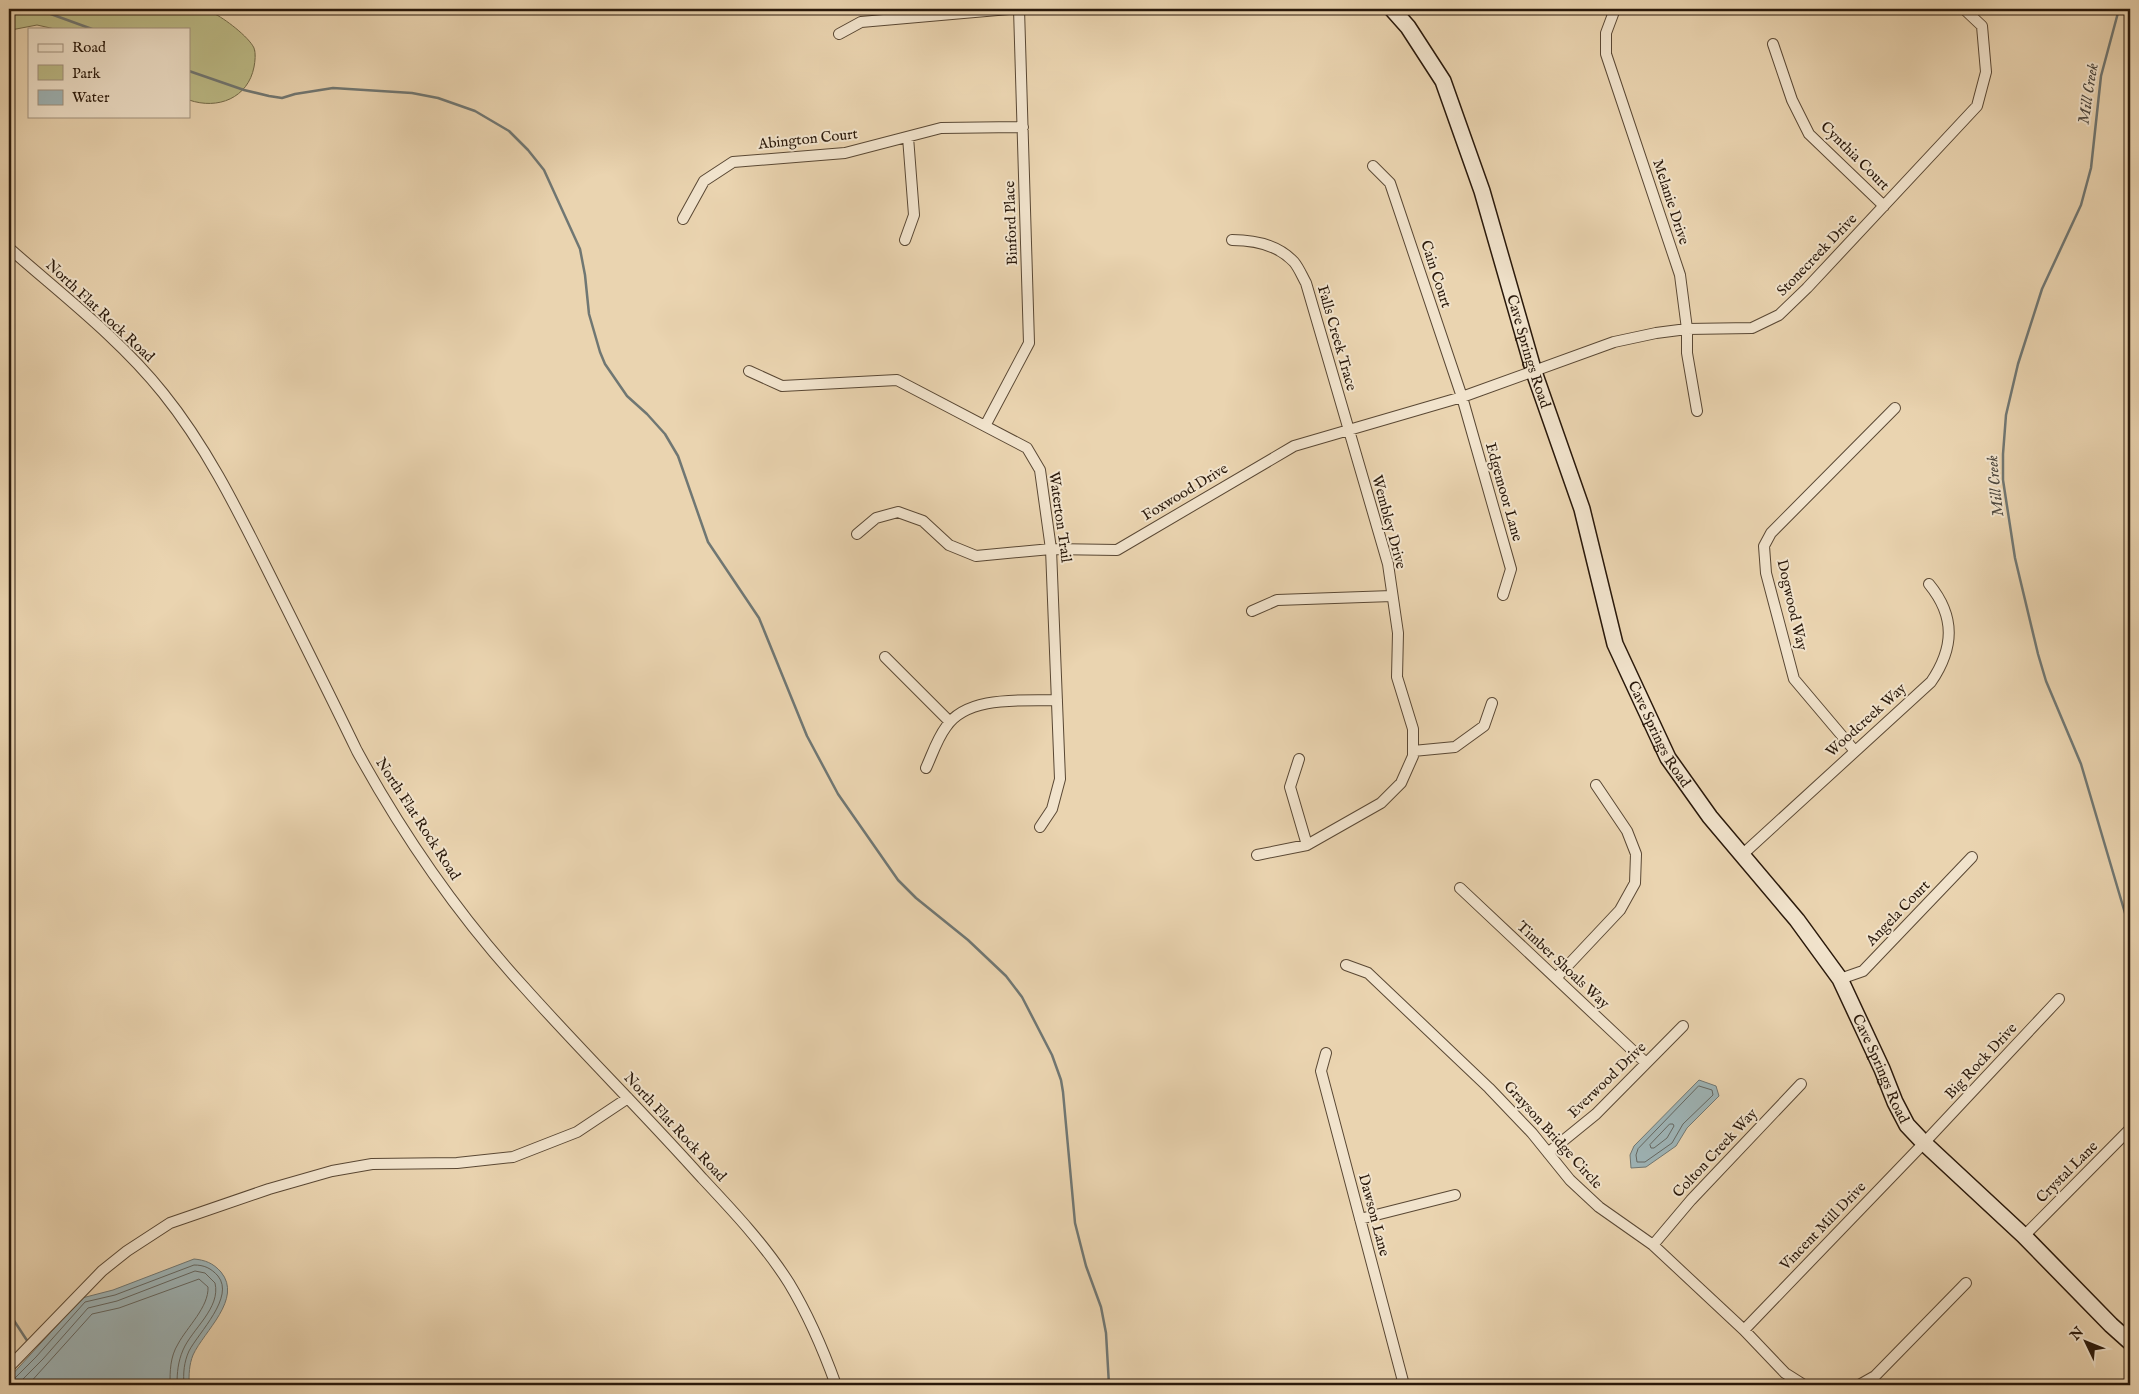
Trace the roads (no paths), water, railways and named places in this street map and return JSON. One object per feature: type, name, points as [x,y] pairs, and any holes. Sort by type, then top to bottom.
[{"type":"street","points":[[839,34],[862,22],[1009,9]]},
{"type":"street","name":"Binford Place","points":[[985,426],[1029,343],[1019,9]]},
{"type":"street","name":"Cave Springs Road","points":[[1392,9],[1408,27],[1443,81],[1482,191],[1534,372],[1582,509],[1615,644],[1668,758],[1710,817],[1797,920],[1840,980],[1907,1125],[2024,1236],[2130,1342]]},
{"type":"street","name":"Melanie Drive","points":[[1616,9],[1606,33],[1606,54],[1680,275],[1687,353],[1697,411]]},
{"type":"street","name":"Stonecreek Drive","points":[[1534,372],[1614,342],[1686,329],[1752,328],[1779,315],[1977,106],[1986,72],[1982,26],[1964,9]]},
{"type":"street","name":"Cynthia Court","points":[[1773,44],[1792,100],[1809,134],[1884,206]]},
{"type":"street","name":"Abington Court","points":[[683,219],[704,181],[732,162],[846,153],[941,128],[1023,127]]},
{"type":"street","points":[[905,240],[914,215],[908,137]]},
{"type":"street","name":"Cain Court","points":[[1373,166],[1390,183],[1462,397]]},
{"type":"street","name":"Falls Creek Trace","points":[[1232,240],[1253,240],[1265,244],[1281,252],[1294,263],[1306,283],[1348,432]]},
{"type":"street","name":"North Flat Rock Road","points":[[9,248],[120,346],[148,375],[180,415],[218,474],[357,751],[404,829],[478,933],[523,987],[740,1219],[788,1282],[812,1324],[836,1385]]},
{"type":"street","name":"Waterton Trail","points":[[749,372],[782,386],[897,380],[1027,448],[1040,470],[1052,549],[1060,779],[1052,809],[1040,827]]},
{"type":"street","name":"Foxwood Drive","points":[[857,534],[876,518],[898,512],[923,521],[949,545],[976,556],[1052,549],[1118,550],[1294,446],[1348,432],[1462,397],[1534,372]]},
{"type":"street","name":"Edgemoor Lane","points":[[1462,397],[1511,570],[1503,595]]},
{"type":"street","name":"Dogwood Way","points":[[1854,750],[1794,679],[1766,574],[1764,546],[1771,534],[1895,408]]},
{"type":"street","name":"Wembley Drive","points":[[1257,855],[1307,845],[1382,803],[1401,783],[1413,756],[1413,729],[1397,677],[1398,633],[1388,564],[1348,432]]},
{"type":"street","name":"Woodcreek Way","points":[[1743,854],[1854,750],[1931,682],[1943,664],[1949,645],[1947,623],[1940,598],[1929,584]]},
{"type":"street","points":[[1252,611],[1277,600],[1392,596]]},
{"type":"street","points":[[885,657],[950,722]]},
{"type":"street","points":[[926,768],[946,726],[960,712],[996,701],[1057,700]]},
{"type":"street","points":[[1413,751],[1455,747],[1484,726],[1492,703]]},
{"type":"street","points":[[1299,759],[1290,787],[1307,845]]},
{"type":"street","points":[[1556,978],[1620,910],[1635,883],[1636,854],[1627,831],[1596,785]]},
{"type":"street","name":"Angela Court","points":[[1840,980],[1863,972],[1972,857]]},
{"type":"street","name":"Timber Shoals Way","points":[[1460,888],[1646,1063]]},
{"type":"street","name":"Grayson Bridge Circle","points":[[1346,965],[1368,973],[1489,1088],[1570,1180],[1599,1207],[1653,1245],[1744,1330],[1785,1373],[1804,1385]]},
{"type":"street","name":"Big Rock Drive","points":[[1924,1143],[2059,999]]},
{"type":"street","name":"Everwood Drive","points":[[1548,1153],[1596,1114],[1683,1026]]},
{"type":"street","name":"Dawson Lane","points":[[1326,1053],[1320,1071],[1404,1385]]},
{"type":"street","name":"Colton Creek Way","points":[[1653,1245],[1691,1200],[1802,1084]]},
{"type":"street","points":[[9,1367],[102,1271],[127,1251],[170,1223],[270,1189],[332,1171],[372,1164],[457,1163],[513,1157],[577,1132],[628,1098]]},
{"type":"street","name":"Crystal Lane","points":[[2024,1236],[2130,1129]]},
{"type":"street","name":"Vincent Mill Drive","points":[[1744,1330],[1924,1143]]},
{"type":"street","points":[[1360,1219],[1455,1195]]},
{"type":"street","points":[[1858,1385],[1875,1376],[1966,1283]]},
{"type":"water","points":[[1699,1080],[1716,1086],[1719,1096],[1687,1128],[1676,1146],[1646,1167],[1631,1168],[1630,1155],[1634,1146]]},
{"type":"water","points":[[194,1259],[209,1262],[221,1272],[227,1282],[227,1293],[225,1304],[219,1315],[193,1355],[189,1373],[189,1385],[9,1385],[9,1378],[82,1298],[113,1290]]},
{"type":"waterway","points":[[37,9],[89,28]]},
{"type":"waterway","name":"Mill Creek","points":[[2119,9],[2101,76],[2091,168],[2081,205],[2042,289],[2018,364],[2006,415],[2003,480],[2015,558],[2038,654],[2046,681],[2081,764],[2130,930]]},
{"type":"waterway","points":[[190,71],[244,90],[282,98],[333,88],[412,93],[438,98],[475,111],[509,131],[544,170],[580,249],[589,314],[605,364],[627,396],[665,434],[678,456],[708,542],[759,618],[807,736],[838,794],[898,880],[916,898],[968,940],[1006,976],[1022,997],[1052,1055],[1061,1080],[1063,1092],[1075,1223],[1086,1266],[1101,1307],[1106,1333],[1109,1385]]},
{"type":"waterway","points":[[9,1313],[28,1342]]}]
